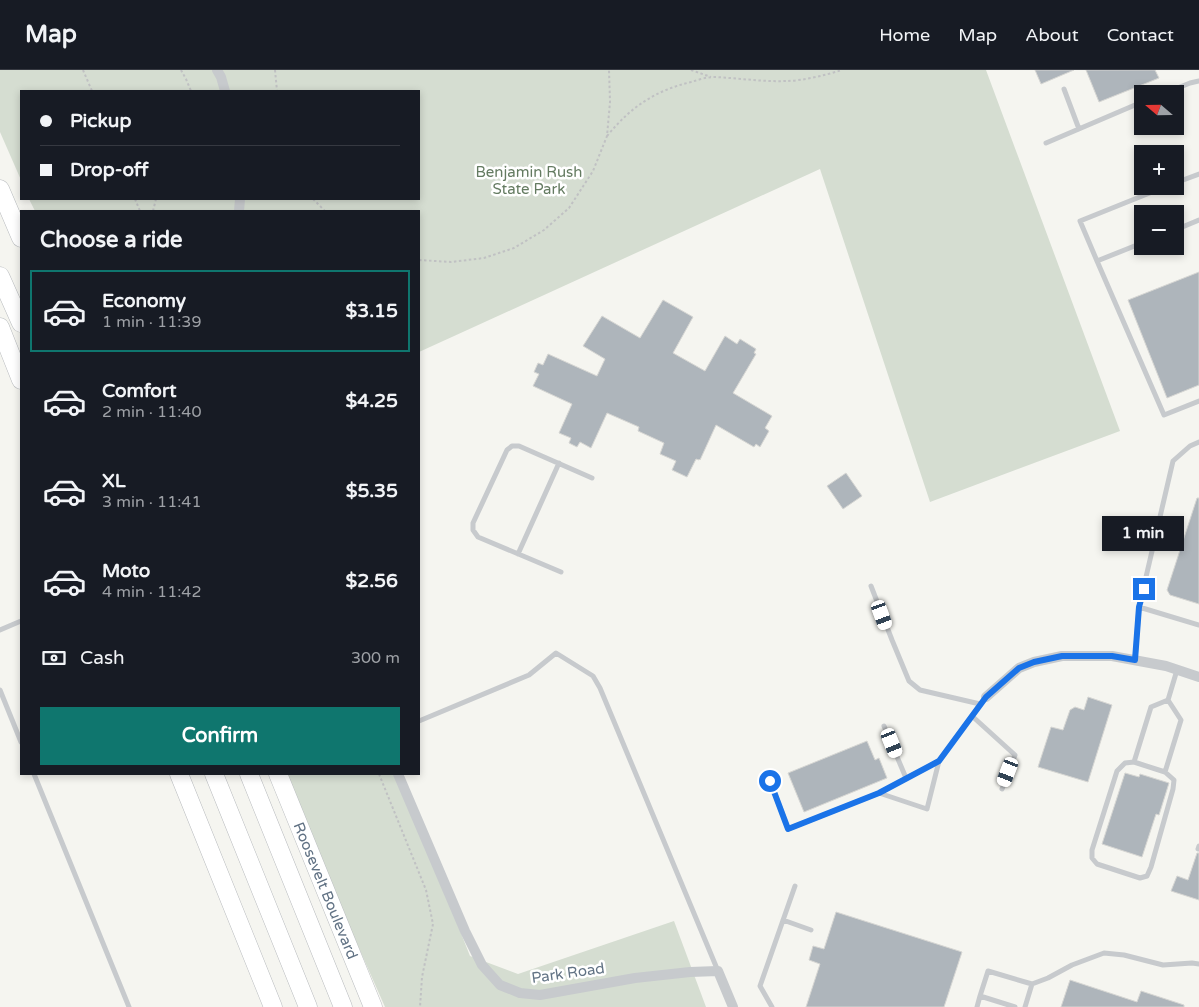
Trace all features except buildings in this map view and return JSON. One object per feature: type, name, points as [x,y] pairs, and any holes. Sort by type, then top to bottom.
[{"type":"highway","points":[[0,189],[20,228]]},
{"type":"highway","points":[[12,214],[20,235]]},
{"type":"highway","points":[[0,276],[20,321]]},
{"type":"highway","points":[[0,327],[20,377]]},
{"type":"highway","points":[[179,775],[273,1007]]},
{"type":"highway","points":[[214,775],[308,1007]]},
{"type":"highway","name":"Roosevelt Boulevard","points":[[249,775],[343,1007]]},
{"type":"highway","name":"Roosevelt Boulevard","points":[[278,775],[372,1007]]},
{"type":"street","points":[[217,70],[225,90]]},
{"type":"street","points":[[983,700],[1019,668],[1062,656],[1112,656],[1166,666],[1199,677]]},
{"type":"street","name":"Park Road","points":[[398,775],[465,931],[482,965],[500,985],[520,993],[540,995],[635,978],[718,971]]},
{"type":"street","points":[[718,971],[733,1007]]},
{"type":"lane","points":[[1184,85],[1199,81]]},
{"type":"lane","points":[[1064,90],[1079,129]]},
{"type":"lane","points":[[1046,143],[1134,105]]},
{"type":"lane","points":[[1184,180],[1199,174]]},
{"type":"lane","points":[[1145,195],[1080,221],[1164,415],[1199,401]]},
{"type":"lane","points":[[1184,226],[1199,220]]},
{"type":"lane","points":[[1097,261],[1134,246]]},
{"type":"lane","points":[[1135,660],[1139,607],[1173,461],[1190,446],[1199,442]]},
{"type":"lane","points":[[561,572],[478,537],[473,530],[473,523],[507,450],[512,446],[519,446],[592,478]]},
{"type":"lane","points":[[518,554],[559,463]]},
{"type":"lane","points":[[872,586],[909,681],[920,690],[983,700],[939,761],[927,809],[879,793]]},
{"type":"lane","points":[[1139,607],[1199,625]]},
{"type":"lane","points":[[0,630],[20,621]]},
{"type":"lane","points":[[420,721],[529,675],[556,653],[593,676],[604,697],[718,971]]},
{"type":"lane","points":[[1165,772],[1181,720],[1168,700],[1177,670]]},
{"type":"lane","points":[[0,690],[20,740]]},
{"type":"lane","points":[[1134,762],[1150,707],[1168,700]]},
{"type":"lane","points":[[972,716],[1015,755],[1002,789]]},
{"type":"lane","points":[[884,726],[906,778]]},
{"type":"lane","points":[[770,781],[788,829],[879,793],[939,761]]},
{"type":"lane","points":[[1134,762],[1165,772],[1174,780],[1151,867],[1147,876],[1140,878],[1097,864],[1092,858],[1092,850],[1117,770],[1125,763],[1134,762]]},
{"type":"lane","points":[[34,775],[129,1007]]},
{"type":"lane","points":[[772,1007],[760,986],[795,886]]},
{"type":"lane","points":[[783,920],[811,930]]},
{"type":"lane","points":[[977,1007],[988,970],[1032,984],[1072,965],[1104,953],[1124,955],[1163,965],[1199,964]]},
{"type":"lane","points":[[1025,1007],[1032,984]]},
{"type":"lane","points":[[980,996],[1015,1007]]},
{"type":"path","points":[[83,70],[92,90]]},
{"type":"path","points":[[181,70],[191,90]]},
{"type":"path","points":[[275,70],[277,90]]},
{"type":"path","points":[[420,260],[452,262],[484,258],[514,248],[544,230],[569,208],[593,171],[607,136],[610,102],[609,70]]},
{"type":"path","points":[[691,70],[711,77],[761,81],[788,81],[842,70]]},
{"type":"path","points":[[607,136],[636,106],[657,93],[678,85],[711,77]]},
{"type":"path","points":[[314,200],[324,210]]},
{"type":"path","points":[[379,775],[426,890],[434,924],[422,982],[420,1007]]},
{"type":"green space","name":"Benjamin Rush State Park","points":[[0,70],[986,70],[1120,431],[930,502],[820,169],[420,352],[420,210],[34,210],[30,200],[420,200],[420,90],[20,90],[20,178],[0,132]]},
{"type":"green space","points":[[282,775],[398,775],[470,956],[518,974],[674,921],[706,1007],[385,1007]]},
{"type":"route","points":[[770,781],[788,829],[879,793],[939,761],[986,697],[1019,668],[1034,662],[1062,656],[1112,656],[1135,660],[1139,607],[1144,589]]}]
